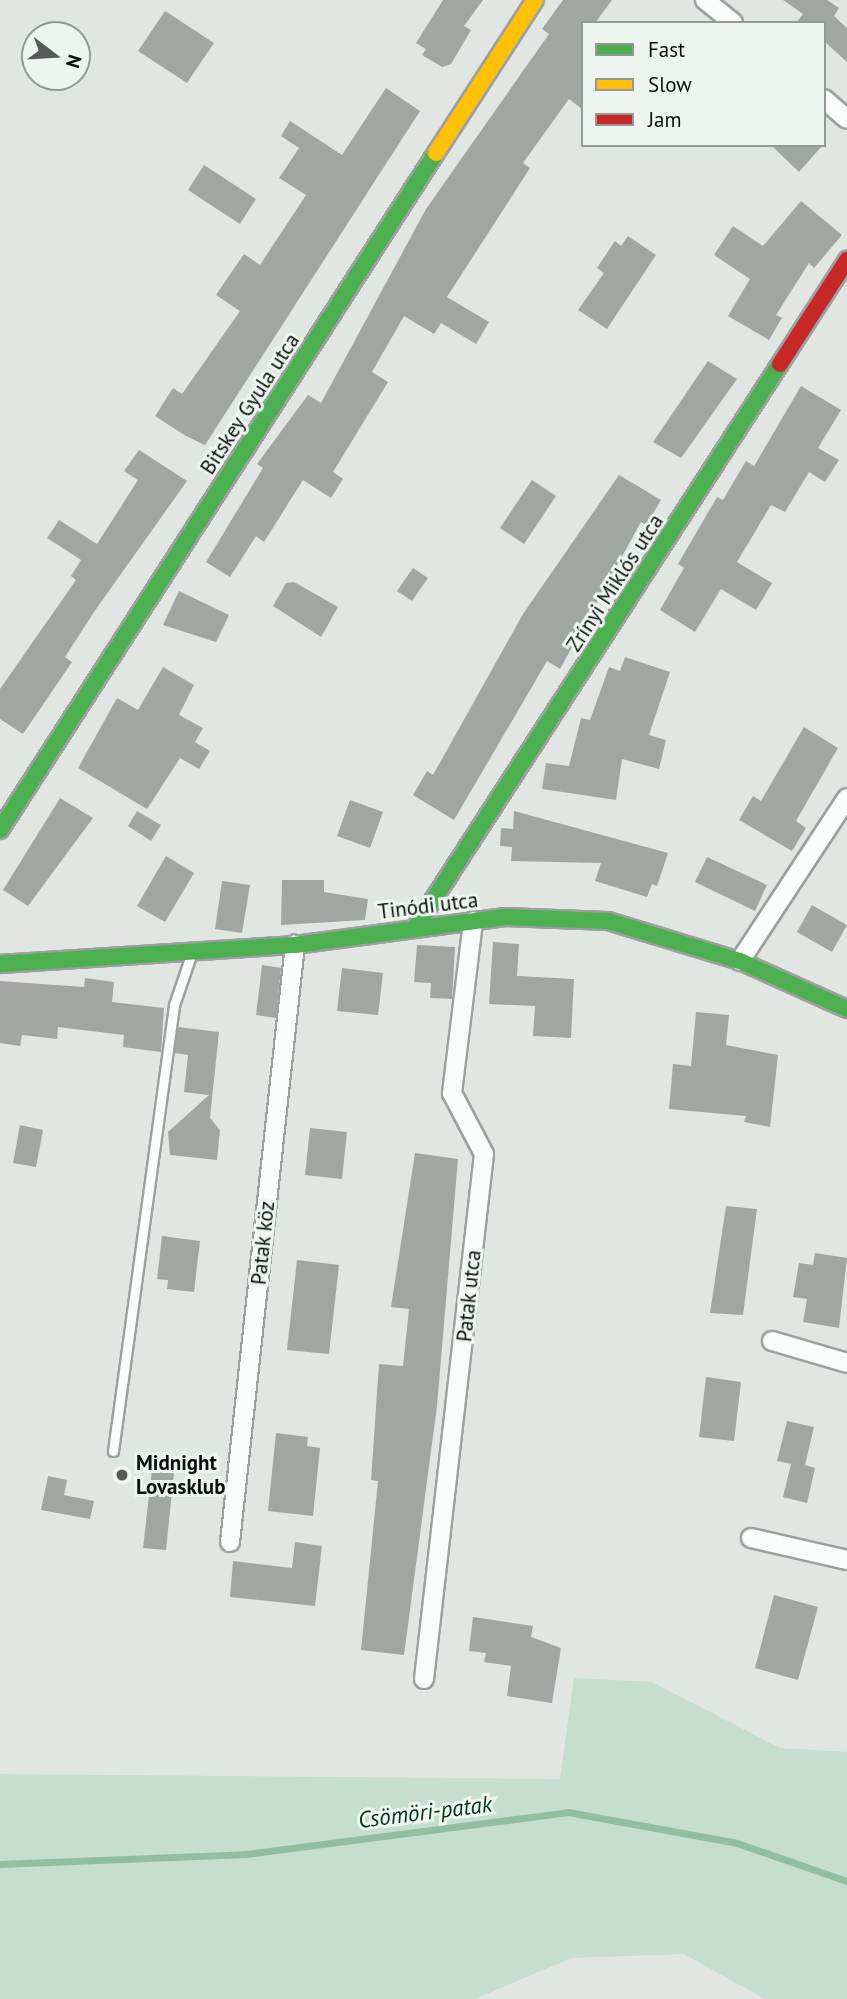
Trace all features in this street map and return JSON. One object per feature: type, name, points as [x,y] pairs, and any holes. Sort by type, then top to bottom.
[{"type":"street","name":"Bitskey Gyula utca","points":[[0,830],[535,0]]},
{"type":"street","points":[[705,0],[731,21]]},
{"type":"street","points":[[826,101],[847,119]]},
{"type":"street","name":"Zrínyi Miklós utca","points":[[415,928],[847,260]]},
{"type":"street","points":[[740,961],[847,798]]},
{"type":"street","name":"Tinódi utca","points":[[0,964],[295,945],[473,921],[608,921],[740,961],[847,1009]]},
{"type":"street","name":"Patak utca","points":[[424,1679],[484,1154],[452,1093],[473,921]]},
{"type":"street","name":"Patak köz","points":[[230,1542],[295,945]]},
{"type":"street","points":[[772,1341],[847,1363]]},
{"type":"street","points":[[751,1538],[847,1560]]},
{"type":"lane","points":[[113,1451],[174,1005],[192,951]]},
{"type":"green space","points":[[574,1678],[652,1682],[780,1748],[847,1752],[847,1999],[765,1999],[684,1954],[571,1958],[475,1999],[0,1999],[0,1774],[560,1779]]},
{"type":"building","points":[[443,0],[483,0],[464,26],[471,30],[451,64],[442,67],[422,55],[426,49],[416,43]]},
{"type":"building","points":[[563,0],[612,0],[596,21],[581,21],[581,108],[569,99],[523,163],[530,168],[447,297],[489,322],[476,344],[441,323],[434,334],[404,316],[372,372],[388,382],[333,472],[343,479],[331,498],[303,480],[264,542],[256,536],[230,577],[206,562],[263,468],[257,464],[308,395],[321,403],[426,209],[549,34],[542,29]]},
{"type":"building","points":[[783,0],[827,0],[839,8],[834,16],[847,28],[847,62],[826,43],[826,21],[798,21],[803,14]]},
{"type":"building","points":[[165,11],[214,43],[187,83],[138,51]]},
{"type":"building","points":[[386,88],[420,111],[205,445],[186,436],[155,416],[173,388],[182,394],[240,311],[216,295],[244,254],[260,265],[306,195],[279,178],[299,148],[281,136],[290,121],[342,155]]},
{"type":"building","points":[[773,147],[821,147],[799,172]]},
{"type":"building","points":[[204,165],[256,199],[240,224],[188,190]]},
{"type":"building","points":[[801,201],[842,235],[814,268],[809,263],[776,315],[782,318],[769,340],[728,316],[750,279],[714,255],[733,226],[763,246]]},
{"type":"building","points":[[628,236],[656,255],[607,329],[578,310],[604,273],[597,268],[615,241],[621,246]]},
{"type":"building","points":[[708,361],[737,379],[681,458],[653,442]]},
{"type":"building","points":[[801,386],[841,410],[818,448],[839,460],[825,482],[809,472],[785,512],[771,505],[737,562],[772,583],[756,610],[721,589],[695,632],[660,610],[684,568],[678,564],[717,497],[723,500],[746,461],[754,466]]},
{"type":"building","points":[[139,450],[187,481],[94,612],[65,657],[72,662],[23,734],[0,719],[0,689],[76,580],[71,576],[81,560],[47,538],[59,520],[97,544],[138,480],[124,471]]},
{"type":"building","points":[[619,475],[661,500],[646,525],[641,522],[560,669],[547,661],[454,820],[413,795],[427,771],[433,775],[523,614]]},
{"type":"building","points":[[532,480],[556,496],[524,544],[500,528]]},
{"type":"building","points":[[413,568],[428,578],[412,601],[397,591]]},
{"type":"building","points":[[294,582],[338,607],[321,637],[273,606],[286,583]]},
{"type":"building","points":[[179,591],[229,615],[216,642],[163,625]]},
{"type":"building","points":[[625,657],[670,672],[649,735],[666,740],[659,769],[622,759],[616,800],[542,789],[546,763],[569,766],[581,718],[590,720],[609,667],[620,671]]},
{"type":"building","points":[[163,667],[194,685],[179,715],[203,728],[195,742],[210,751],[199,769],[180,758],[147,809],[78,768],[117,698],[138,710]]},
{"type":"building","points":[[804,727],[838,748],[796,821],[806,828],[792,851],[739,820],[753,796],[761,801]]},
{"type":"building","points":[[60,798],[93,818],[28,906],[3,890]]},
{"type":"building","points":[[350,800],[383,812],[370,848],[337,836]]},
{"type":"building","points":[[137,811],[161,825],[151,841],[128,826]]},
{"type":"building","points":[[514,811],[668,853],[657,886],[652,884],[647,897],[595,881],[601,863],[511,861],[512,847],[500,846],[501,828],[513,829]]},
{"type":"building","points":[[166,856],[194,873],[165,922],[137,906]]},
{"type":"building","points":[[707,857],[767,885],[755,911],[695,882]]},
{"type":"building","points":[[282,880],[324,880],[324,892],[368,899],[365,920],[281,925]]},
{"type":"building","points":[[222,881],[250,885],[242,933],[215,929]]},
{"type":"building","points":[[812,905],[847,925],[832,952],[797,932]]},
{"type":"building","points":[[493,942],[519,944],[517,976],[574,979],[571,1038],[533,1036],[535,1006],[489,1004]]},
{"type":"building","points":[[417,945],[455,947],[452,999],[430,998],[431,983],[414,982]]},
{"type":"building","points":[[262,965],[281,968],[276,1018],[256,1015]]},
{"type":"building","points":[[342,968],[383,973],[378,1015],[337,1011]]},
{"type":"building","points":[[85,978],[114,982],[112,1002],[164,1008],[161,1052],[123,1047],[124,1035],[58,1027],[57,1039],[22,1035],[20,1046],[0,1043],[0,981],[84,987]]},
{"type":"building","points":[[696,1012],[729,1015],[726,1045],[778,1055],[770,1127],[744,1122],[746,1116],[669,1109],[673,1064],[691,1066]]},
{"type":"building","points":[[178,1027],[219,1032],[210,1118],[220,1130],[217,1160],[170,1155],[168,1132],[209,1095],[184,1092],[188,1055],[174,1053]]},
{"type":"building","points":[[20,1125],[43,1130],[36,1167],[13,1163]]},
{"type":"building","points":[[310,1128],[347,1132],[342,1179],[305,1175]]},
{"type":"building","points":[[415,1153],[458,1159],[437,1406],[404,1655],[361,1650],[378,1481],[371,1480],[379,1364],[403,1366],[409,1309],[391,1307]]},
{"type":"building","points":[[726,1206],[757,1209],[743,1315],[710,1313]]},
{"type":"building","points":[[162,1236],[200,1241],[194,1292],[167,1289],[168,1280],[157,1279]]},
{"type":"building","points":[[815,1253],[847,1258],[839,1328],[803,1322],[807,1299],[793,1297],[799,1263],[813,1265]]},
{"type":"building","points":[[297,1260],[339,1265],[329,1354],[287,1350]]},
{"type":"building","points":[[706,1377],[741,1382],[734,1441],[699,1437]]},
{"type":"building","points":[[787,1421],[814,1427],[805,1465],[815,1468],[807,1503],[783,1497],[791,1464],[777,1461]]},
{"type":"building","points":[[276,1433],[308,1437],[307,1446],[320,1448],[313,1516],[268,1511]]},
{"type":"building","points":[[152,1470],[174,1472],[166,1550],[143,1548]]},
{"type":"building","points":[[48,1476],[67,1480],[64,1495],[94,1501],[90,1519],[41,1510]]},
{"type":"building","points":[[295,1542],[322,1546],[315,1606],[230,1597],[233,1561],[292,1568]]},
{"type":"building","points":[[774,1595],[818,1607],[798,1680],[755,1668]]},
{"type":"building","points":[[473,1617],[533,1626],[531,1637],[561,1648],[552,1703],[507,1696],[511,1666],[484,1662],[486,1653],[469,1651]]},
{"type":"waterway","name":"Csömöri-patak","points":[[0,1864],[246,1854],[568,1812],[737,1843],[847,1881]]},
{"type":"traffic: fast","points":[[0,830],[436,153]]},
{"type":"traffic: fast","points":[[415,928],[780,364]]},
{"type":"traffic: fast","points":[[0,964],[295,945],[505,917],[608,921],[740,961],[847,1009]]},
{"type":"traffic: slow","points":[[436,153],[535,0]]},
{"type":"traffic: jam","points":[[780,364],[847,260]]},
{"type":"place","name":"Midnight Lovasklub","points":[[122,1475]]}]
